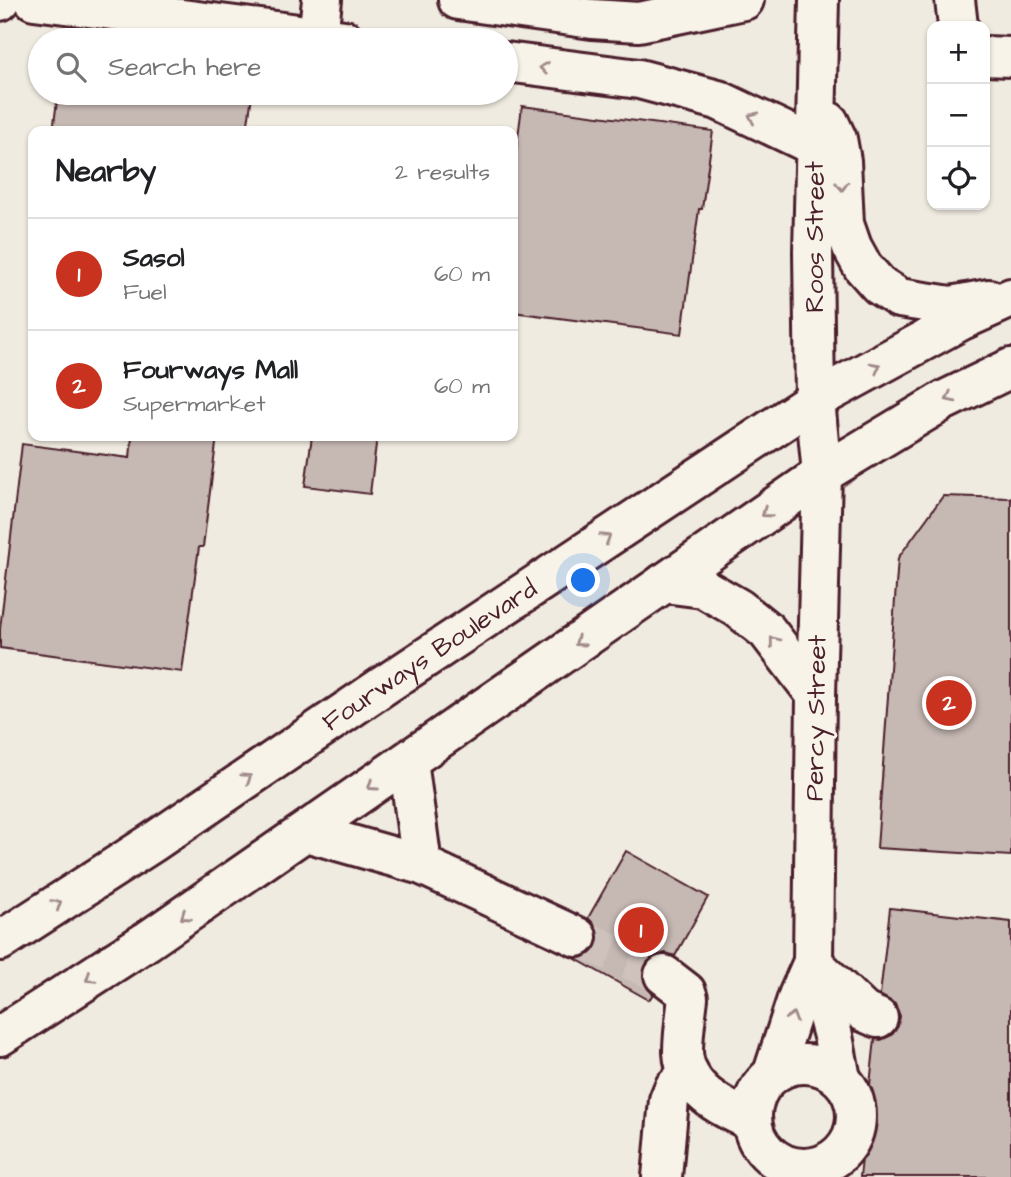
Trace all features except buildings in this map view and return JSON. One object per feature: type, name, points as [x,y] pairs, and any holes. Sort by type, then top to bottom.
[{"type":"street","points":[[34,0],[328,26]]},
{"type":"street","points":[[458,0],[592,19],[639,22],[744,0]]},
{"type":"street","name":"Roos Street","points":[[819,0],[813,252],[816,400],[822,474]]},
{"type":"street","points":[[955,0],[957,21]]},
{"type":"street","points":[[639,22],[639,79]]},
{"type":"street","points":[[990,56],[1011,57]]},
{"type":"street","points":[[518,64],[639,79],[718,100],[815,146]]},
{"type":"street","points":[[817,99],[837,139],[841,161],[844,224],[863,267],[878,285],[899,298],[951,306],[1011,297]]},
{"type":"street","name":"Fourways Boulevard","points":[[0,941],[152,843],[386,684],[816,400],[960,321],[1011,297]]},
{"type":"street","points":[[0,1036],[148,942],[822,474],[943,401],[1011,368]]},
{"type":"street","name":"Percy Street","points":[[813,962],[773,1073],[761,1086],[753,1103],[777,1159],[819,1166],[835,1158],[847,1161],[857,1111],[852,1093],[841,1079],[833,1036],[813,962],[822,474]]},
{"type":"street","points":[[664,583],[703,588],[738,608],[767,631],[816,695]]},
{"type":"street","points":[[408,761],[422,865]]},
{"type":"street","points":[[306,832],[422,865],[577,937]]},
{"type":"street","points":[[813,962],[863,1012],[878,1018]]},
{"type":"street","points":[[664,975],[686,992],[688,998],[683,1054],[689,1073],[703,1094],[777,1159]]},
{"type":"street","points":[[773,1073],[790,1066],[808,1064],[826,1068],[841,1079]]},
{"type":"street","points":[[662,1177],[668,1100],[674,1088],[689,1073]]},
{"type":"tunnel","points":[[577,937],[664,975]]},
{"type":"place","name":"Fourways Mall","points":[[949,703]]},
{"type":"place","name":"Sasol","points":[[641,930]]}]
